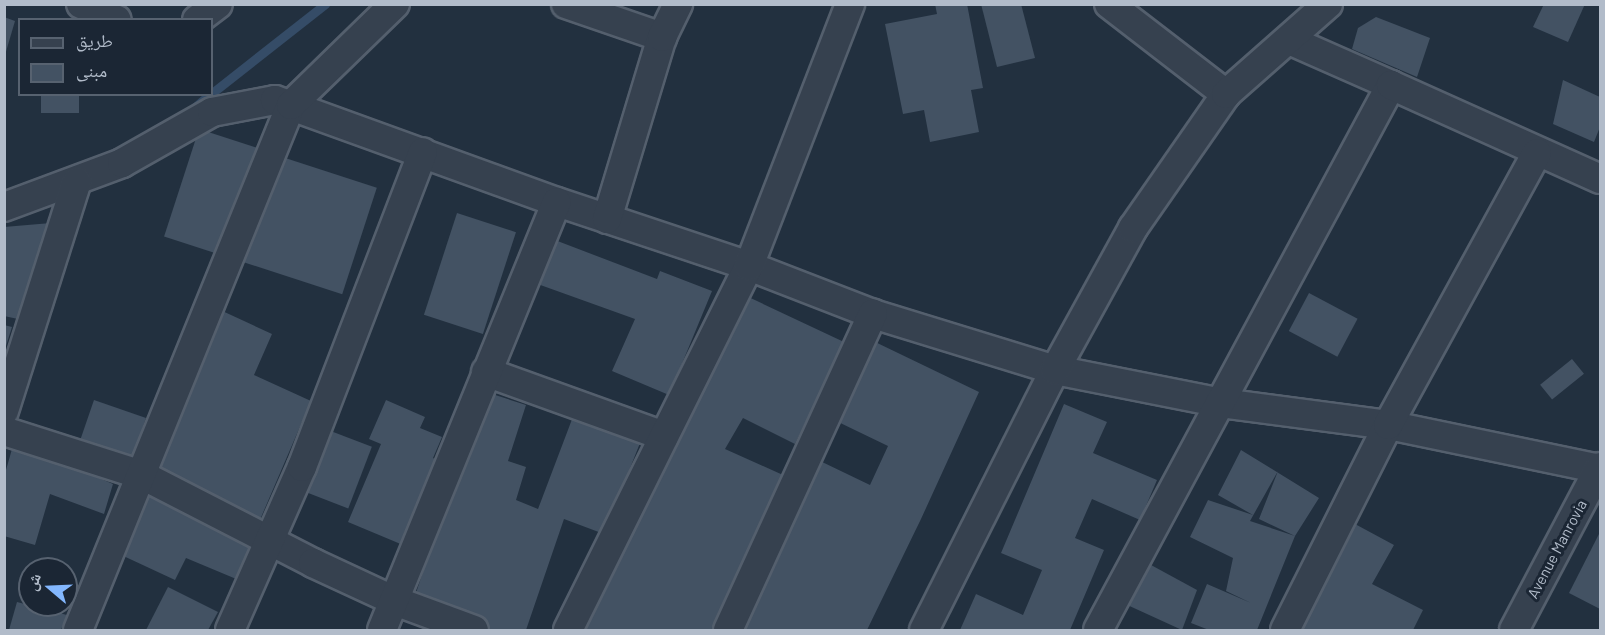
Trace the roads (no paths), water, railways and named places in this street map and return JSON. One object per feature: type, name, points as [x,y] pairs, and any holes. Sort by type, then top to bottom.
[{"type":"street","points":[[81,4],[112,18]]},
{"type":"street","points":[[200,18],[218,4]]},
{"type":"street","points":[[78,630],[291,105],[395,4]]},
{"type":"street","points":[[566,4],[662,38]]},
{"type":"street","points":[[607,219],[662,38],[678,4]]},
{"type":"street","points":[[568,630],[749,266],[850,4]]},
{"type":"street","points":[[1109,4],[1226,94]]},
{"type":"street","points":[[924,630],[1056,370],[1133,228],[1226,94],[1328,4]]},
{"type":"street","points":[[1289,40],[1537,153],[1600,179]]},
{"type":"street","points":[[1098,630],[1112,598],[1221,404],[1391,85]]},
{"type":"street","points":[[4,207],[122,163],[212,112],[275,100],[557,202],[749,266],[873,314],[1056,370],[1221,404],[1388,425],[1600,468]]},
{"type":"street","points":[[230,630],[302,467],[423,152]]},
{"type":"street","points":[[1285,630],[1388,425],[1537,153]]},
{"type":"street","points":[[4,411],[77,181]]},
{"type":"street","points":[[382,630],[557,202]]},
{"type":"street","points":[[728,630],[873,314]]},
{"type":"street","points":[[486,372],[664,436]]},
{"type":"street","points":[[4,431],[142,474],[394,601],[474,630]]},
{"type":"street","name":"Avenue Manrovia","points":[[1514,630],[1600,468]]},
{"type":"waterway","points":[[213,92],[325,4]]},
{"type":"waterway","points":[[194,108],[208,96]]}]
